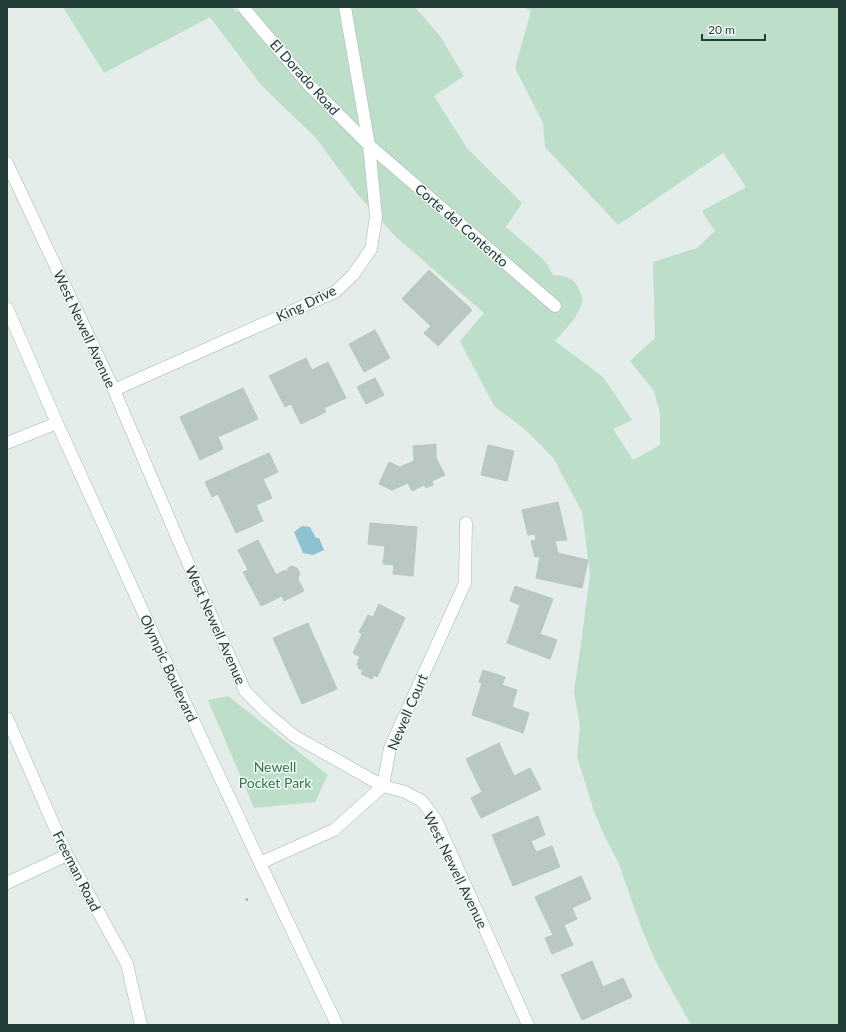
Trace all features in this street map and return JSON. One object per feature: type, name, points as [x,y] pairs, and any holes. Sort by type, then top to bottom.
[{"type":"street","name":"El Dorado Road","points":[[243,7],[307,83],[368,145]]},
{"type":"street","name":"King Drive","points":[[114,390],[335,292],[353,275],[371,249],[376,217],[368,145],[345,7]]},
{"type":"street","name":"Corte del Contento","points":[[368,145],[556,306]]},
{"type":"street","name":"West Newell Avenue","points":[[7,162],[114,390],[245,691],[294,736],[383,786],[405,792],[422,801],[436,820],[528,1025]]},
{"type":"street","name":"Olympic Boulevard","points":[[7,308],[57,423],[260,863],[337,1025]]},
{"type":"street","points":[[7,443],[57,423]]},
{"type":"street","name":"Newell Court","points":[[383,786],[390,748],[465,583],[466,522]]},
{"type":"street","name":"Freeman Road","points":[[7,718],[67,855],[127,964],[141,1025]]},
{"type":"street","points":[[260,863],[334,830],[383,786]]},
{"type":"street","points":[[7,883],[67,855]]},
{"type":"path","points":[[246,900],[250,898]]},
{"type":"green space","points":[[63,7],[232,7],[237,12],[246,7],[415,7],[440,36],[464,76],[434,96],[467,148],[522,203],[506,227],[545,261],[553,275],[570,279],[578,287],[582,299],[579,311],[572,322],[555,341],[603,377],[632,420],[613,429],[633,460],[660,445],[660,413],[654,391],[630,361],[655,338],[653,262],[697,248],[715,231],[702,211],[746,187],[723,153],[618,225],[545,147],[543,123],[515,68],[531,11],[523,7],[839,7],[839,1025],[691,1025],[654,958],[641,927],[619,864],[594,811],[577,757],[580,726],[574,692],[590,574],[582,512],[554,459],[527,431],[494,406],[460,341],[484,313],[396,237],[358,195],[316,138],[261,85],[210,17],[104,73]]},
{"type":"green space","name":"Newell Pocket Park","points":[[228,696],[328,775],[315,802],[254,808],[208,700]]},
{"type":"water","points":[[302,526],[310,527],[316,538],[319,538],[324,550],[313,555],[303,553],[294,532]]},
{"type":"building","points":[[429,270],[472,310],[438,346],[424,333],[431,326],[402,299]]},
{"type":"building","points":[[375,330],[390,358],[364,372],[349,344]]},
{"type":"building","points":[[306,358],[312,370],[328,362],[346,398],[324,408],[326,412],[301,424],[291,404],[285,407],[269,376]]},
{"type":"building","points":[[375,378],[384,395],[366,404],[357,387]]},
{"type":"building","points":[[243,388],[258,419],[218,437],[223,449],[200,460],[180,417]]},
{"type":"building","points":[[436,444],[436,458],[445,475],[432,481],[433,485],[426,488],[424,485],[412,491],[408,483],[392,490],[379,484],[389,462],[400,467],[414,461],[413,446]]},
{"type":"building","points":[[488,445],[514,451],[507,481],[481,475]]},
{"type":"building","points":[[269,453],[278,472],[263,479],[272,498],[256,505],[263,521],[236,533],[218,494],[212,497],[205,482]]},
{"type":"building","points":[[558,502],[567,540],[555,541],[558,553],[588,560],[582,588],[536,578],[540,556],[535,557],[531,541],[536,540],[535,534],[528,535],[522,510]]},
{"type":"building","points":[[370,523],[417,527],[413,576],[393,574],[394,565],[383,564],[385,546],[368,544]]},
{"type":"building","points":[[258,540],[276,575],[285,570],[287,572],[288,568],[292,566],[297,568],[300,573],[298,579],[304,591],[284,601],[282,596],[261,606],[243,572],[248,570],[238,550]]},
{"type":"building","points":[[515,586],[553,599],[540,634],[557,640],[550,659],[507,643],[520,605],[510,601]]},
{"type":"building","points":[[379,604],[405,618],[377,677],[374,675],[372,679],[361,674],[363,670],[359,669],[357,664],[360,657],[353,653],[362,634],[359,632],[368,615],[373,617]]},
{"type":"building","points":[[308,623],[337,689],[302,704],[273,638]]},
{"type":"building","points":[[483,670],[505,677],[502,685],[517,690],[512,707],[529,713],[523,733],[472,715],[482,683],[479,682]]},
{"type":"building","points":[[499,743],[514,776],[530,768],[541,789],[481,818],[471,798],[482,792],[466,759]]},
{"type":"building","points":[[538,816],[545,835],[531,841],[536,852],[552,846],[560,867],[513,886],[492,835]]},
{"type":"building","points":[[581,876],[591,899],[572,908],[577,919],[564,925],[573,945],[552,954],[545,938],[553,935],[535,897]]},
{"type":"building","points":[[592,961],[603,987],[623,978],[632,997],[582,1020],[561,975]]}]
